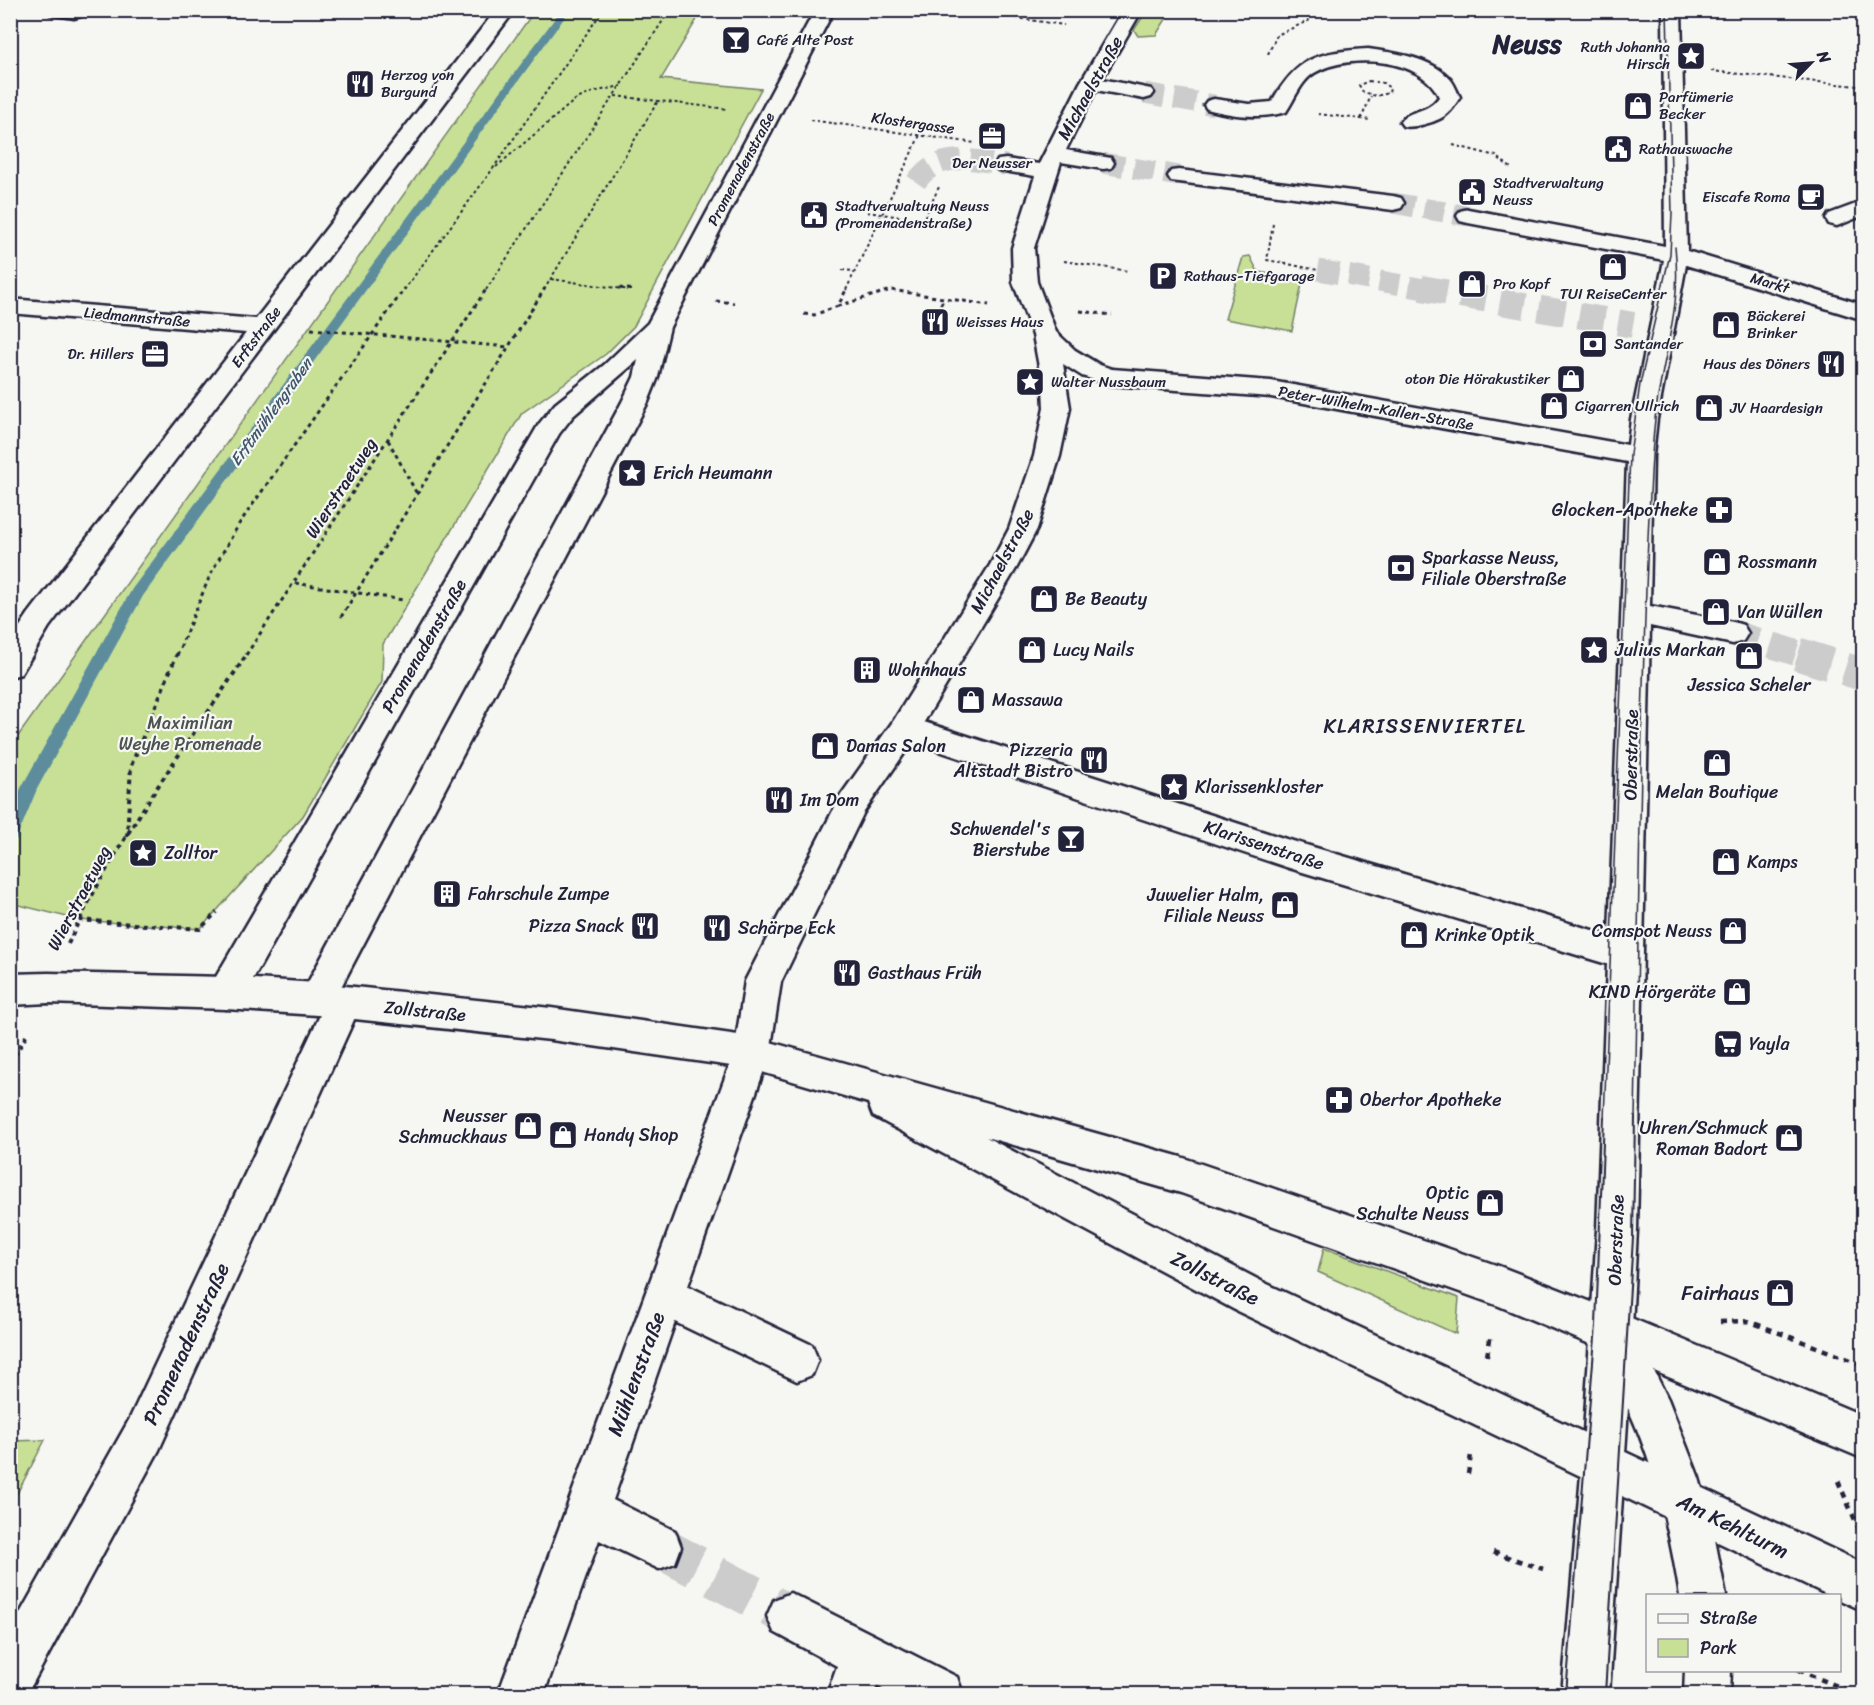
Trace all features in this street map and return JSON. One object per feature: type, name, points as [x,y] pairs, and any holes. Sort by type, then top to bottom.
[{"type":"street","name":"Erftstraße","points":[[10,666],[39,620],[506,10]]},
{"type":"street","name":"Promenadenstraße","points":[[10,1678],[144,1436],[330,1000],[635,402],[646,377],[658,327],[825,10]]},
{"type":"street","name":"Michaelstraße","points":[[752,1053],[763,981],[852,804],[905,728],[1003,567],[1023,529],[1047,456],[1057,408],[1056,388],[1045,335],[1025,282],[1023,248],[1050,162],[1090,83],[1133,10]]},
{"type":"street","name":"Oberstraße","points":[[1585,1695],[1612,1331],[1626,955],[1640,456],[1652,328],[1676,255],[1677,182],[1672,10]]},
{"type":"street","points":[[1214,105],[1249,110],[1279,108],[1290,87],[1307,69],[1328,59],[1374,55],[1416,64],[1436,75],[1447,88],[1450,96],[1449,103],[1443,110],[1434,116],[1410,122]]},
{"type":"street","points":[[1090,83],[1144,93]]},
{"type":"street","points":[[1006,165],[1050,162],[1103,163]]},
{"type":"street","points":[[1179,177],[1393,203]]},
{"type":"street","points":[[1837,219],[1863,207]]},
{"type":"street","name":"Markt","points":[[1468,216],[1676,255],[1819,297],[1863,313]]},
{"type":"street","name":"Liedmannstraße","points":[[10,306],[264,327]]},
{"type":"street","name":"Promenadenstraße","points":[[226,993],[548,430],[564,410],[613,370],[658,327]]},
{"type":"street","name":"Peter-Wilhelm-Kallen-Straße","points":[[1045,335],[1060,351],[1085,368],[1110,377],[1271,389],[1640,456]]},
{"type":"street","name":"Peter-Wilhelm-Kallen-Straße","points":[[1057,408],[1075,391],[1110,377]]},
{"type":"street","points":[[1635,613],[1733,633]]},
{"type":"street","name":"Klarissenstraße","points":[[905,728],[1286,853],[1626,955]]},
{"type":"street","name":"Zollstraße","points":[[10,990],[48,988],[226,993],[330,1000],[551,1024],[752,1053],[1181,1175],[1499,1286],[1612,1331]]},
{"type":"street","name":"Mühlenstraße","points":[[521,1695],[752,1053]]},
{"type":"street","name":"Zollstraße","points":[[834,1077],[1249,1296],[1604,1463]]},
{"type":"street","points":[[665,1296],[797,1360]]},
{"type":"street","points":[[1612,1331],[1863,1438]]},
{"type":"street","name":"Oberstraße","points":[[1612,1331],[1645,1394],[1667,1449],[1685,1503],[1703,1594]]},
{"type":"street","name":"Am Kehlturm","points":[[1604,1463],[1863,1588]]},
{"type":"street","points":[[587,1510],[659,1547]]},
{"type":"street","points":[[790,1616],[857,1675],[940,1695]]},
{"type":"street","points":[[1707,1695],[1708,1672]]},
{"type":"path","points":[[128,837],[131,766],[211,573],[238,524],[371,335],[492,170],[603,10]]},
{"type":"path","name":"Wierstraetweg","points":[[48,988],[79,920],[128,837],[670,10]]},
{"type":"path","points":[[974,12],[1064,25]]},
{"type":"path","points":[[1276,35],[1310,21]]},
{"type":"path","points":[[1674,67],[1857,86]]},
{"type":"path","points":[[492,170],[574,100],[593,92],[621,86]]},
{"type":"path","name":"Klostergasse","points":[[615,96],[770,114],[920,135],[1050,162]]},
{"type":"path","points":[[1360,119],[1371,96]]},
{"type":"path","points":[[340,617],[551,279],[658,101]]},
{"type":"path","points":[[1279,108],[1360,119],[1410,122]]},
{"type":"path","points":[[838,306],[920,135]]},
{"type":"path","points":[[1450,144],[1496,156],[1511,168]]},
{"type":"path","points":[[867,212],[922,220],[939,187]]},
{"type":"path","points":[[1278,188],[1267,260],[1318,270]]},
{"type":"path","points":[[1077,263],[1128,271]]},
{"type":"path","points":[[842,270],[853,271]]},
{"type":"path","points":[[551,279],[675,295]]},
{"type":"path","points":[[804,314],[814,315],[891,290],[984,304]]},
{"type":"path","points":[[937,312],[944,298]]},
{"type":"path","points":[[1087,312],[1112,315]]},
{"type":"path","points":[[311,329],[509,347]]},
{"type":"path","points":[[388,440],[417,494]]},
{"type":"path","points":[[295,583],[408,601],[403,609]]},
{"type":"path","points":[[79,920],[200,929],[224,905]]},
{"type":"path","points":[[1800,1672],[1857,1695]]},
{"type":"green space","name":"Maximilian Weyhe Promenade","points":[[535,10],[702,11],[661,79],[761,89],[634,326],[606,354],[522,413],[383,644],[382,682],[303,816],[200,929],[79,920],[11,903],[11,746]]},
{"type":"green space","points":[[1146,12],[1168,16],[1156,35],[1138,36],[1134,30]]},
{"type":"green space","points":[[1250,256],[1258,272],[1303,279],[1292,331],[1225,319],[1243,257]]},
{"type":"green space","points":[[1324,1248],[1459,1298],[1456,1334],[1318,1272]]},
{"type":"green space","points":[[45,1440],[11,1505],[11,1441]]},
{"type":"waterway","name":"Erftmühlengraben","points":[[10,835],[29,788],[137,593],[566,10]]},
{"type":"tunnel","points":[[1144,93],[1214,105]]},
{"type":"tunnel","points":[[916,182],[925,172],[945,161],[969,160],[1006,165]]},
{"type":"tunnel","points":[[1103,163],[1179,176]]},
{"type":"tunnel","points":[[1393,203],[1468,216]]},
{"type":"tunnel","points":[[1318,270],[1430,290]]},
{"type":"tunnel","points":[[1421,288],[1633,325]]},
{"type":"tunnel","points":[[1733,633],[1803,655]]},
{"type":"tunnel","points":[[1798,654],[1864,675]]},
{"type":"tunnel","points":[[659,1547],[790,1616]]},
{"type":"tram line","points":[[1604,1119],[1630,454],[1640,384],[1670,254],[1672,214],[1667,10]]},
{"type":"tram line","points":[[1635,1119],[1642,728],[1650,494],[1656,413],[1675,300],[1675,247]]},
{"type":"tram line","points":[[1566,1694],[1596,1325],[1604,1117]]},
{"type":"tram line","points":[[1605,1694],[1633,1238],[1635,1117]]},
{"type":"place","name":"Café Alte Post","points":[[736,40]]},
{"type":"place","name":"Ruth Johanna Hirsch","points":[[1691,56]]},
{"type":"place","name":"Herzog von Burgund","points":[[360,84]]},
{"type":"place","name":"Parfümerie Becker","points":[[1638,106]]},
{"type":"place","name":"Der Neusser","points":[[992,136]]},
{"type":"place","name":"Rathauswache","points":[[1618,149]]},
{"type":"place","name":"Stadtverwaltung Neuss","points":[[1472,192]]},
{"type":"place","name":"Eiscafe Roma","points":[[1811,197]]},
{"type":"place","name":"Stadtverwaltung Neuss (Promenadenstraße)","points":[[814,215]]},
{"type":"place","name":"TUI ReiseCenter","points":[[1613,267]]},
{"type":"place","name":"Rathaus-Tiefgarage","points":[[1163,276]]},
{"type":"place","name":"Pro Kopf","points":[[1472,284]]},
{"type":"place","name":"Weisses Haus","points":[[935,322]]},
{"type":"place","name":"Bäckerei Brinker","points":[[1726,325]]},
{"type":"place","name":"Santander","points":[[1593,344]]},
{"type":"place","name":"Dr. Hillers","points":[[155,354]]},
{"type":"place","name":"Haus des Döners","points":[[1831,364]]},
{"type":"place","name":"oton Die Hörakustiker","points":[[1571,379]]},
{"type":"place","name":"Walter Nussbaum","points":[[1030,382]]},
{"type":"place","name":"Cigarren Ullrich","points":[[1554,406]]},
{"type":"place","name":"JV Haardesign","points":[[1709,408]]},
{"type":"place","name":"Erich Heumann","points":[[632,473]]},
{"type":"place","name":"Glocken-Apotheke","points":[[1719,510]]},
{"type":"place","name":"Rossmann","points":[[1717,562]]},
{"type":"place","name":"Sparkasse Neuss, Filiale Oberstraße","points":[[1401,568]]},
{"type":"place","name":"Be Beauty","points":[[1044,599]]},
{"type":"place","name":"Van Wüllen","points":[[1716,612]]},
{"type":"place","name":"Lucy Nails","points":[[1032,650]]},
{"type":"place","name":"Julius Markan","points":[[1594,650]]},
{"type":"place","name":"Jessica Scheler","points":[[1749,656]]},
{"type":"place","name":"Wohnhaus","points":[[867,670]]},
{"type":"place","name":"Massawa","points":[[971,700]]},
{"type":"place","name":"Damas Salon","points":[[825,746]]},
{"type":"place","name":"Pizzeria Altstadt Bistro","points":[[1094,760]]},
{"type":"place","name":"Melan Boutique","points":[[1717,763]]},
{"type":"place","name":"Klarissenkloster","points":[[1174,787]]},
{"type":"place","name":"Im Dom","points":[[779,800]]},
{"type":"place","name":"Schwendel's Bierstube","points":[[1071,839]]},
{"type":"place","name":"Zolltor","points":[[143,853]]},
{"type":"place","name":"Kamps","points":[[1726,862]]},
{"type":"place","name":"Fahrschule Zumpe","points":[[447,894]]},
{"type":"place","name":"Juwelier Halm, Filiale Neuss","points":[[1285,905]]},
{"type":"place","name":"Pizza Snack","points":[[645,926]]},
{"type":"place","name":"Schärpe Eck","points":[[717,928]]},
{"type":"place","name":"Comspot Neuss","points":[[1733,931]]},
{"type":"place","name":"Krinke Optik","points":[[1414,935]]},
{"type":"place","name":"Gasthaus Früh","points":[[847,973]]},
{"type":"place","name":"KIND Hörgeräte","points":[[1737,992]]},
{"type":"place","name":"Yayla","points":[[1728,1044]]},
{"type":"place","name":"Obertor Apotheke","points":[[1339,1100]]},
{"type":"place","name":"Neusser Schmuckhaus","points":[[528,1126]]},
{"type":"place","name":"Handy Shop","points":[[563,1135]]},
{"type":"place","name":"Uhren/Schmuck Roman Badort","points":[[1789,1138]]},
{"type":"place","name":"Optic Schulte Neuss","points":[[1490,1203]]},
{"type":"place","name":"Fairhaus","points":[[1780,1293]]},
{"type":"district","name":"Neuss","points":[[1527,44]]},
{"type":"district","name":"KLARISSENVIERTEL","points":[[1425,726]]}]
